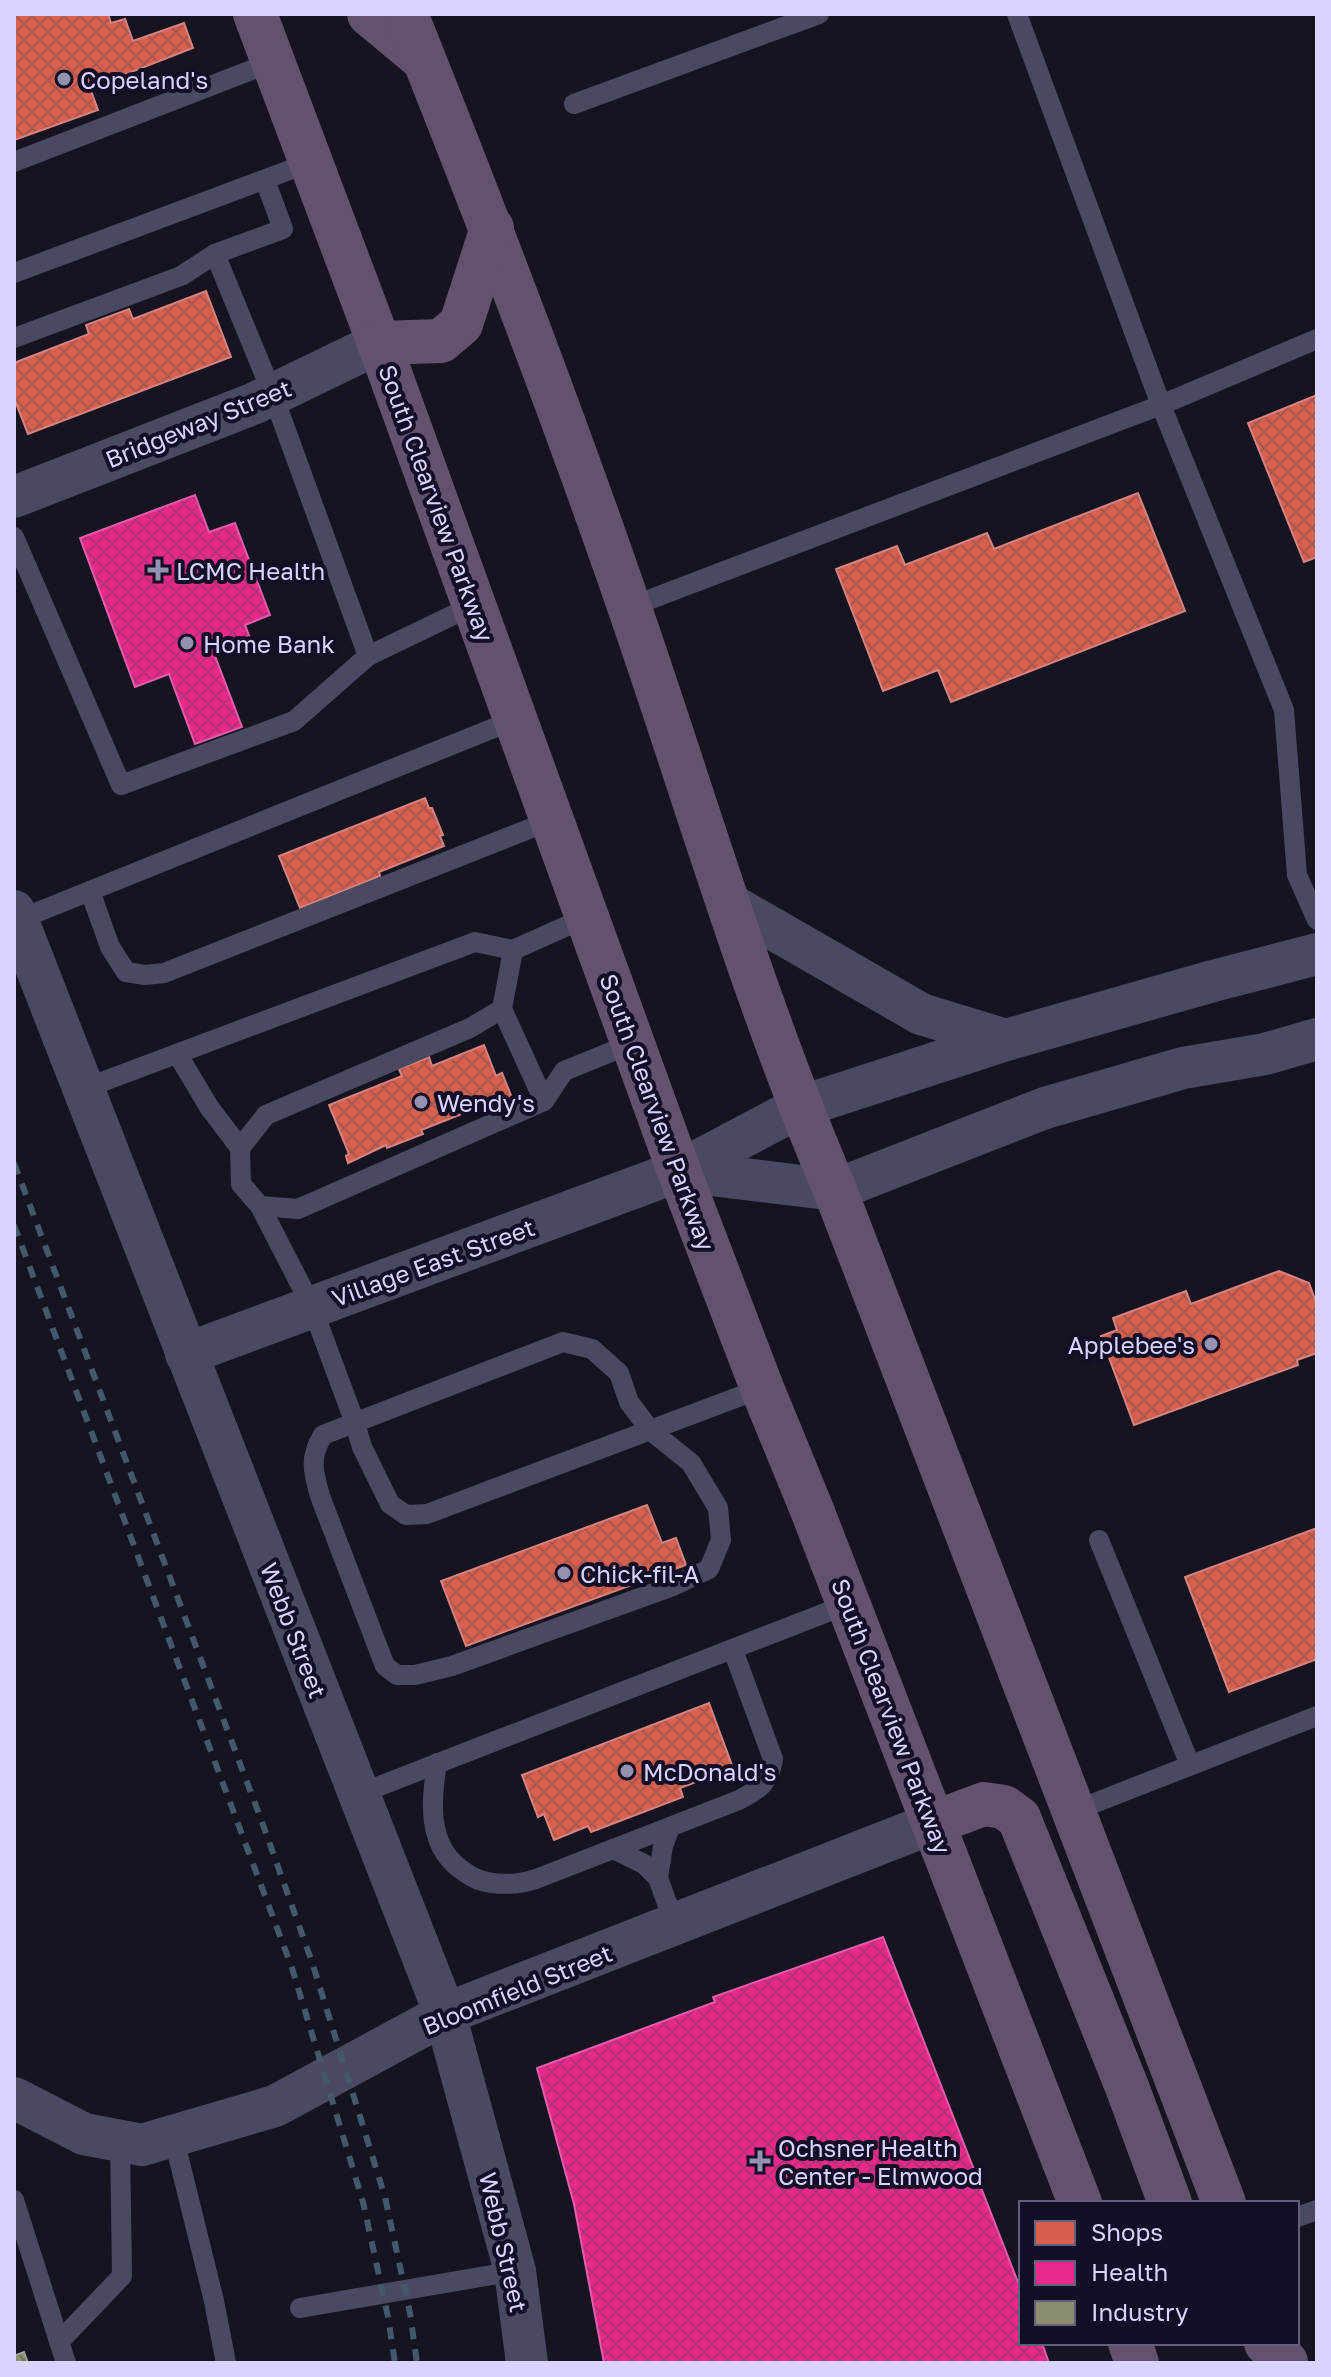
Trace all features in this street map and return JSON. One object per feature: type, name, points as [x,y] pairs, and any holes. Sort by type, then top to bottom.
[{"type":"highway","name":"South Clearview Parkway","points":[[255,14],[379,343],[679,1171],[1079,2201]]},
{"type":"highway","points":[[369,14],[425,60]]},
{"type":"highway","points":[[406,14],[492,228],[630,607],[728,903],[800,1107],[835,1190],[1223,2201]]},
{"type":"highway","points":[[379,343],[441,341],[461,324],[492,228]]},
{"type":"highway","points":[[933,1823],[984,1804],[1004,1807],[1019,1818],[1169,2201]]},
{"type":"highway","points":[[1268,2345],[1286,2362]]},
{"type":"street","name":"Bridgeway Street","points":[[14,497],[255,403],[379,343]]},
{"type":"street","points":[[728,903],[921,1014],[1006,1040]]},
{"type":"street","name":"Webb Street","points":[[16,916],[445,2014],[515,2271],[527,2363]]},
{"type":"street","name":"Village East Street","points":[[186,1354],[679,1171],[800,1107],[1006,1040],[1317,954]]},
{"type":"street","points":[[679,1171],[835,1190],[1045,1108],[1183,1068],[1265,1054],[1317,1039]]},
{"type":"street","name":"Bloomfield Street","points":[[14,2098],[84,2134],[142,2145],[275,2106],[445,2014],[933,1823]]},
{"type":"lane","points":[[574,104],[819,14]]},
{"type":"lane","points":[[1017,14],[1161,405],[1284,710],[1297,875],[1317,920]]},
{"type":"lane","points":[[14,162],[272,62]]},
{"type":"lane","points":[[14,273],[311,162]]},
{"type":"lane","points":[[14,338],[181,276],[215,254],[283,229],[265,180]]},
{"type":"lane","points":[[215,254],[273,395],[368,656]]},
{"type":"lane","points":[[630,607],[1161,405],[1317,339]]},
{"type":"lane","points":[[14,537],[121,785],[294,721],[368,656],[474,605]]},
{"type":"lane","points":[[16,916],[90,891],[516,719]]},
{"type":"lane","points":[[90,891],[110,947],[126,972],[145,975],[164,973],[552,820]]},
{"type":"lane","points":[[83,1089],[475,942],[513,950],[587,917]]},
{"type":"lane","points":[[513,950],[502,1009],[544,1101]]},
{"type":"lane","points":[[240,1148],[266,1115],[470,1028],[502,1009]]},
{"type":"lane","points":[[260,1206],[298,1209],[544,1101],[564,1071],[633,1043]]},
{"type":"lane","points":[[178,1055],[209,1107],[240,1148],[241,1184],[260,1206],[312,1307],[362,1447],[390,1504],[406,1515],[427,1514],[762,1388]]},
{"type":"lane","points":[[563,1342],[592,1349],[619,1373],[629,1402],[650,1430],[691,1463],[718,1508],[721,1540],[709,1569],[673,1586],[452,1666],[415,1675],[397,1675],[385,1666],[313,1472],[314,1450],[323,1435],[355,1423],[563,1342]]},
{"type":"lane","points":[[1099,1540],[1190,1765]]},
{"type":"lane","points":[[359,1794],[848,1604]]},
{"type":"lane","points":[[437,1763],[432,1794],[433,1819],[438,1840],[448,1860],[476,1881],[522,1884],[739,1800],[756,1791],[770,1776],[773,1759],[733,1650]]},
{"type":"lane","points":[[1074,1811],[1317,1716]]},
{"type":"lane","points":[[658,1878],[663,1846],[670,1827]]},
{"type":"lane","points":[[613,1849],[644,1864],[658,1878],[675,1925]]},
{"type":"lane","points":[[173,2135],[226,2363]]},
{"type":"lane","points":[[59,2342],[122,2276],[120,2141]]},
{"type":"lane","points":[[14,2200],[66,2363]]},
{"type":"lane","points":[[300,2308],[515,2271]]},
{"type":"building: Shops","name":"Copeland's","points":[[14,14],[108,14],[111,23],[125,19],[133,41],[184,23],[193,48],[90,88],[98,110],[14,140]]},
{"type":"building: Shops","points":[[206,291],[231,357],[28,434],[14,398],[14,363],[89,334],[86,325],[129,309],[133,319]]},
{"type":"building: Shops","points":[[1317,395],[1317,557],[1304,562],[1248,423]]},
{"type":"building: Shops","points":[[1138,493],[1185,611],[951,702],[938,670],[883,691],[836,569],[897,546],[905,565],[987,533],[994,549]]},
{"type":"building: Shops","points":[[425,798],[443,835],[440,836],[444,846],[300,908],[279,856]]},
{"type":"building: Shops","name":"Wendy's","points":[[484,1045],[496,1076],[502,1073],[512,1098],[483,1110],[482,1106],[421,1130],[423,1134],[387,1148],[386,1145],[348,1163],[346,1156],[349,1154],[329,1105],[402,1076],[399,1069],[429,1057],[432,1066]]},
{"type":"building: Shops","name":"Applebee's","points":[[1279,1271],[1309,1283],[1317,1305],[1317,1353],[1297,1360],[1298,1365],[1134,1425],[1101,1336],[1117,1330],[1113,1318],[1186,1291],[1191,1304]]},
{"type":"building: Shops","name":"Chick-fil-A","points":[[647,1505],[662,1543],[676,1538],[686,1565],[466,1646],[441,1581]]},
{"type":"building: Shops","points":[[1317,1528],[1317,1659],[1229,1692],[1185,1577]]},
{"type":"building: Shops","name":"McDonald's","points":[[709,1703],[733,1768],[680,1788],[683,1797],[591,1832],[588,1826],[554,1840],[544,1814],[538,1817],[522,1775]]},
{"type":"building: Health","points":[[195,495],[209,532],[235,523],[270,615],[245,625],[252,643],[215,656],[242,727],[195,744],[169,674],[135,687],[80,538]]},
{"type":"building: Health","name":"Ochsner Health Center - Elmwood","points":[[883,1937],[1019,2285],[1019,2345],[1043,2345],[1049,2363],[604,2363],[574,2204],[537,2068],[715,2002],[713,1997]]},
{"type":"building: Industry","points":[[24,2352],[28,2363],[14,2363],[14,2356]]},
{"type":"railway","points":[[14,1163],[312,1962],[385,2197],[410,2313],[417,2363]]},
{"type":"railway","points":[[14,1225],[292,1968],[363,2202],[395,2363]]},
{"type":"place","name":"Copeland's","points":[[64,79]]},
{"type":"place","name":"LCMC Health","points":[[158,570]]},
{"type":"place","name":"Home Bank","points":[[187,643]]},
{"type":"place","name":"Wendy's","points":[[421,1102]]},
{"type":"place","name":"Applebee's","points":[[1211,1344]]},
{"type":"place","name":"Chick-fil-A","points":[[564,1573]]},
{"type":"place","name":"McDonald's","points":[[627,1771]]},
{"type":"place","name":"Ochsner Health Center - Elmwood","points":[[760,2161]]}]
